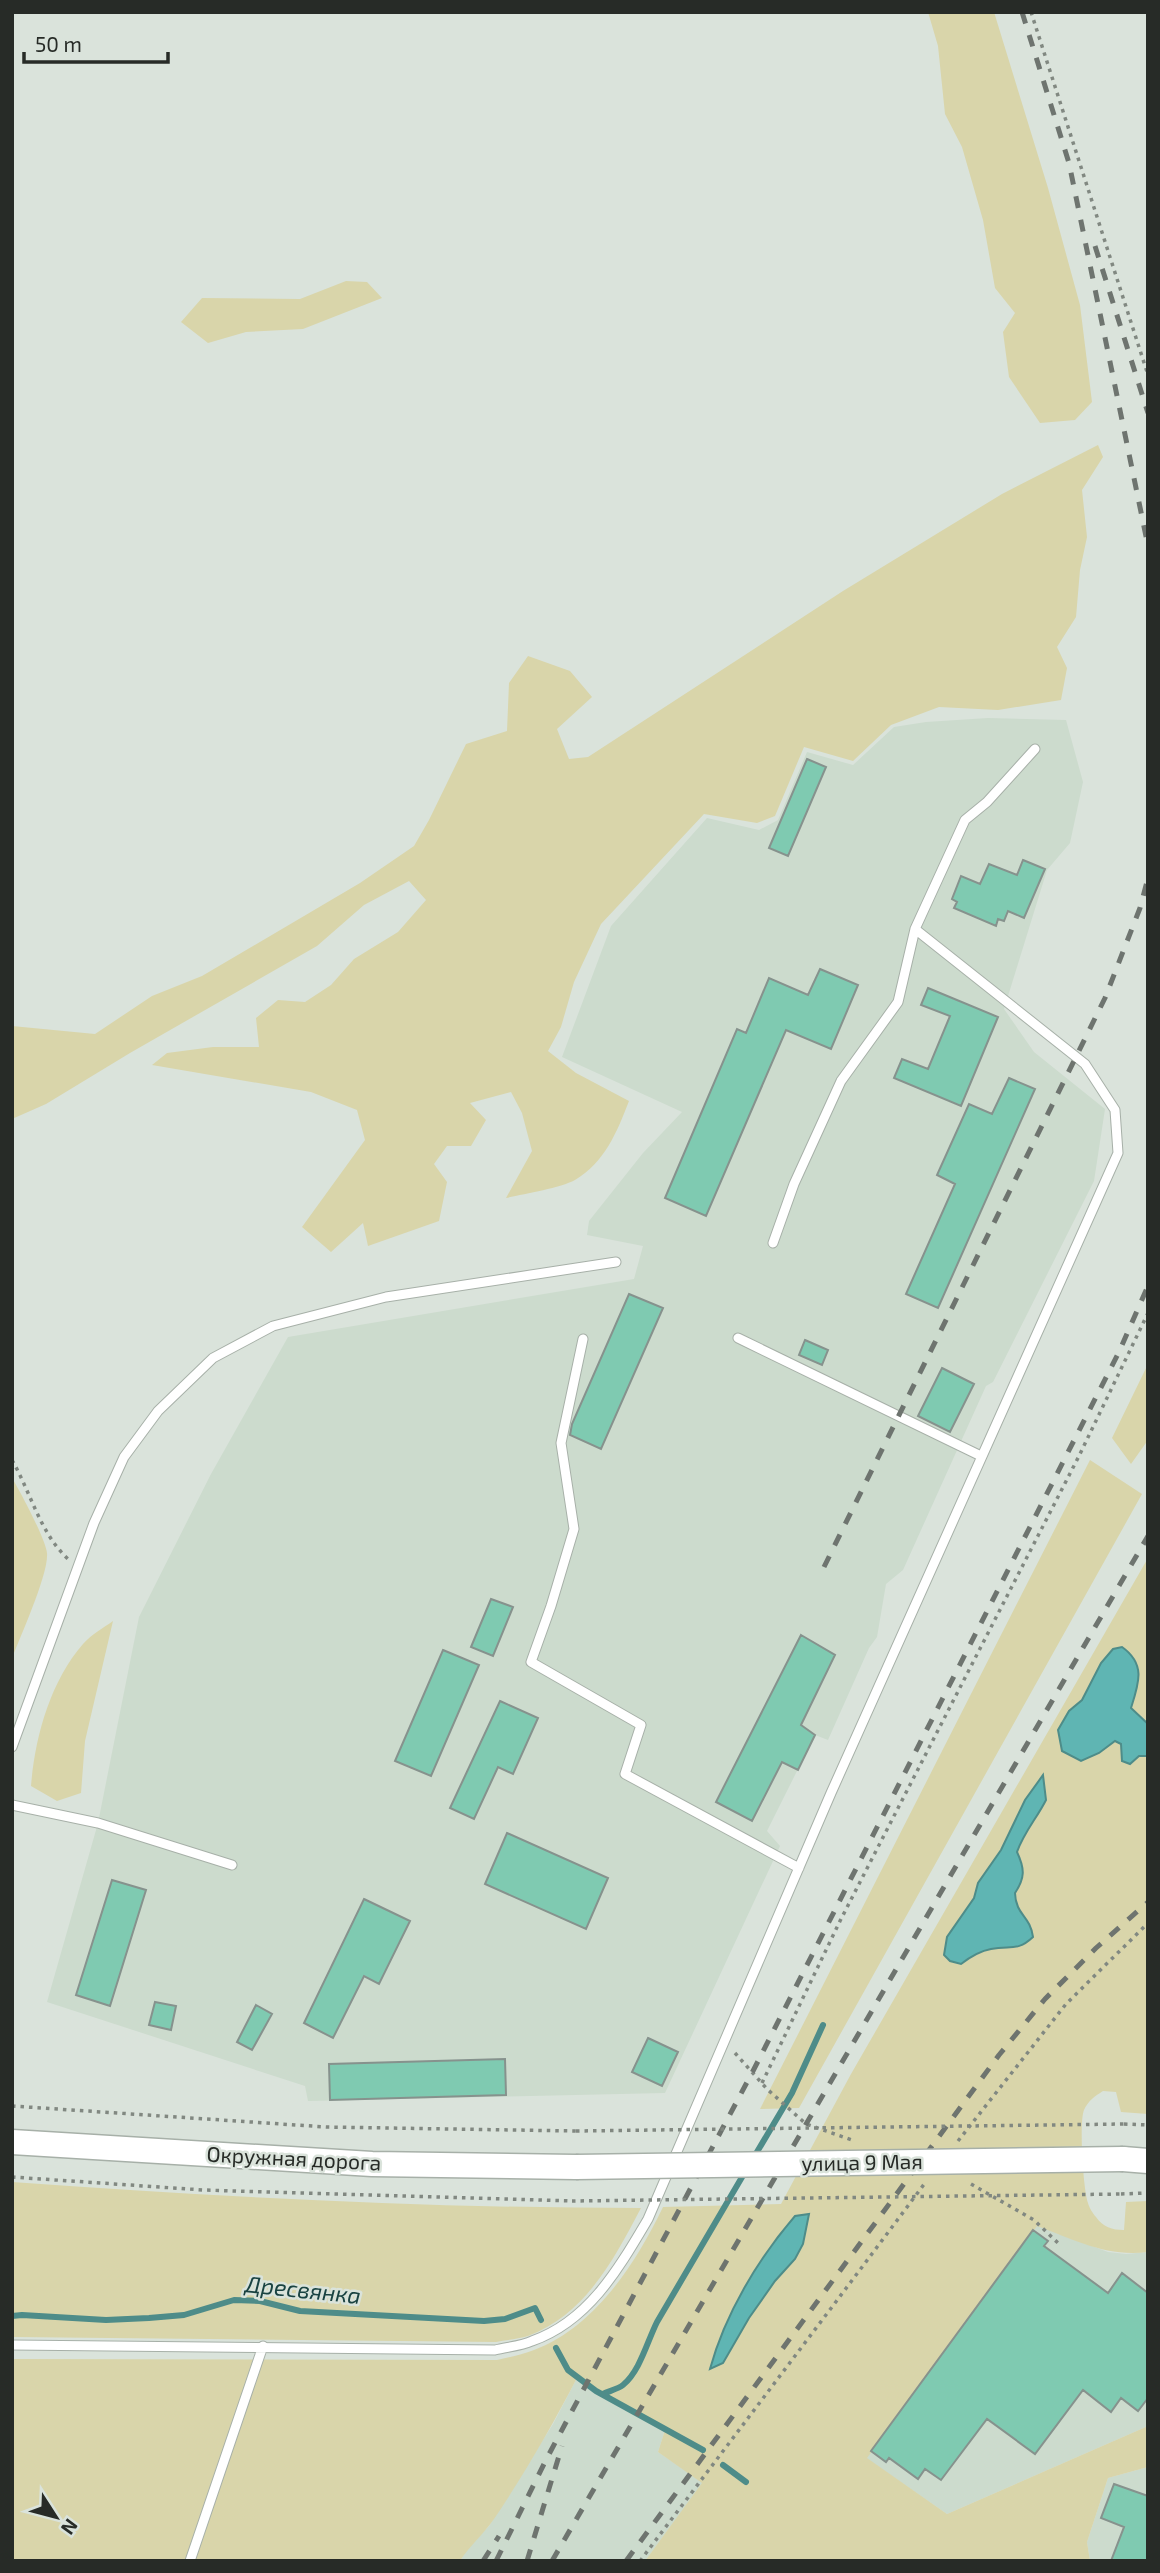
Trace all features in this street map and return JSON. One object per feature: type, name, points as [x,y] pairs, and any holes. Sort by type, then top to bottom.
[{"type":"main road","name":"Окружная дорога","points":[[12,2142],[372,2164],[576,2167]]},
{"type":"main road","name":"улица 9 Мая","points":[[576,2167],[1123,2159],[1148,2161]]},
{"type":"lane","points":[[773,1243],[793,1184],[841,1081],[898,1002],[915,929],[965,820],[987,802],[1035,749]]},
{"type":"lane","points":[[12,2345],[495,2350],[531,2342],[558,2330],[586,2308],[620,2267],[648,2218],[799,1868],[1118,1153],[1115,1110],[1085,1064],[915,929]]},
{"type":"lane","points":[[12,1747],[94,1523],[124,1457],[158,1411],[213,1358],[273,1326],[386,1297],[617,1262]]},
{"type":"lane","points":[[738,1338],[981,1456]]},
{"type":"lane","points":[[583,1339],[561,1443],[574,1529],[531,1662],[641,1725],[625,1774],[799,1868]]},
{"type":"lane","points":[[12,1805],[98,1823],[232,1865]]},
{"type":"lane","points":[[190,2561],[263,2346]]},
{"type":"path","points":[[1031,12],[1148,375]]},
{"type":"path","points":[[762,2083],[840,1921],[1079,1456],[1148,1313]]},
{"type":"path","points":[[12,1460],[27,1487],[49,1539],[67,1558],[79,1565]]},
{"type":"path","points":[[951,2150],[1066,2004],[1148,1923]]},
{"type":"path","points":[[724,2042],[794,2114]]},
{"type":"path","points":[[12,2106],[326,2127],[576,2131],[1148,2125]]},
{"type":"path","points":[[12,2177],[203,2190],[572,2201],[1148,2193]]},
{"type":"path","points":[[640,2561],[704,2473],[854,2281],[927,2180]]},
{"type":"shaded area","points":[[928,12],[994,12],[1048,188],[1080,305],[1092,402],[1075,420],[1040,423],[1009,377],[1003,332],[1015,313],[995,288],[983,220],[962,147],[945,114],[938,46]]},
{"type":"shaded area","points":[[346,281],[367,282],[382,298],[303,329],[246,332],[208,343],[181,322],[202,298],[300,299]]},
{"type":"shaded area","points":[[1098,445],[1103,457],[1082,490],[1087,537],[1080,570],[1076,617],[1057,647],[1067,668],[1061,700],[998,710],[939,707],[891,725],[853,761],[804,747],[775,816],[757,823],[704,814],[601,924],[574,982],[561,1027],[548,1051],[576,1073],[629,1101],[615,1135],[602,1155],[575,1180],[506,1198],[532,1151],[522,1113],[511,1092],[470,1103],[486,1120],[471,1146],[447,1146],[434,1164],[447,1182],[439,1221],[368,1246],[363,1223],[331,1252],[302,1227],[365,1140],[357,1110],[311,1092],[152,1065],[167,1053],[213,1047],[259,1047],[256,1018],[278,1000],[305,1002],[331,985],[354,959],[398,932],[426,900],[409,881],[364,905],[317,946],[46,1104],[12,1119],[12,1026],[95,1034],[152,996],[202,976],[360,883],[414,846],[466,744],[507,731],[509,683],[528,656],[570,671],[592,697],[557,729],[569,759],[588,757],[843,591],[1002,494]]},
{"type":"shaded area","points":[[988,718],[1066,720],[1083,782],[1070,843],[1047,870],[1004,1009],[1034,1052],[1105,1109],[1094,1181],[993,1382],[986,1386],[903,1570],[886,1584],[877,1637],[869,1648],[828,1740],[815,1735],[767,1831],[780,1846],[665,2093],[308,2101],[305,2086],[47,2002],[98,1823],[139,1617],[211,1474],[288,1337],[634,1279],[643,1246],[587,1235],[589,1221],[643,1153],[682,1112],[562,1057],[611,926],[707,818],[759,830],[778,820],[807,752],[853,765],[894,727]]},
{"type":"shaded area","points":[[1148,1364],[1148,1440],[1131,1464],[1112,1438]]},
{"type":"shaded area","points":[[1090,1460],[1142,1494],[799,2108],[760,2109]]},
{"type":"shaded area","points":[[12,1478],[38,1527],[47,1553],[44,1575],[12,1658]]},
{"type":"shaded area","points":[[1148,1558],[1148,2114],[1121,2112],[1116,2092],[1103,2091],[1092,2099],[1084,2110],[1082,2141],[1085,2184],[1091,2210],[1105,2226],[1124,2230],[1126,2202],[1148,2201],[1148,2252],[1104,2250],[1037,2226],[867,2458],[947,2514],[1148,2426],[1148,2467],[1108,2478],[1087,2542],[1090,2561],[645,2561],[702,2483],[658,2452],[665,2430],[577,2378],[505,2502],[460,2561],[12,2561],[12,2359],[497,2360],[529,2352],[556,2340],[595,2309],[640,2250],[663,2207],[781,2204],[851,2074]]},
{"type":"shaded area","points":[[113,1621],[85,1741],[81,1793],[57,1801],[31,1786],[36,1748],[46,1711],[71,1659],[86,1641]]},
{"type":"shaded area","points":[[12,2182],[326,2201],[641,2208],[609,2265],[582,2299],[548,2326],[520,2338],[496,2342],[12,2337]]},
{"type":"shaded area","points":[[1037,2225],[1108,2252],[1148,2252],[1148,2426],[947,2514],[866,2458]]},
{"type":"shaded area","points":[[577,2378],[665,2430],[658,2452],[703,2483],[645,2561],[460,2561],[468,2548],[489,2526],[553,2424]]},
{"type":"shaded area","points":[[1148,2467],[1148,2561],[1090,2561],[1087,2542],[1108,2478]]},
{"type":"water","points":[[1122,1647],[1130,1653],[1138,1667],[1138,1682],[1131,1708],[1148,1724],[1148,1756],[1139,1756],[1130,1764],[1122,1761],[1121,1744],[1115,1741],[1099,1753],[1081,1761],[1062,1751],[1058,1730],[1069,1711],[1082,1700],[1101,1663],[1113,1649]]},
{"type":"water","points":[[1043,1775],[1046,1800],[1017,1852],[1023,1873],[1015,1893],[1016,1901],[1033,1937],[1018,1946],[983,1951],[961,1964],[950,1961],[944,1955],[947,1937],[974,1898],[978,1883],[1001,1850],[1025,1800]]},
{"type":"water","points":[[809,2214],[803,2244],[795,2259],[775,2281],[749,2318],[723,2363],[710,2369],[724,2328],[744,2288],[768,2250],[795,2216]]},
{"type":"building","points":[[807,759],[826,767],[788,856],[769,848]]},
{"type":"building","points":[[1023,860],[1045,869],[1024,918],[1008,911],[1004,921],[998,919],[996,926],[954,908],[957,902],[952,899],[961,876],[980,884],[989,864],[1017,875]]},
{"type":"building","points":[[820,969],[858,985],[831,1049],[786,1030],[706,1216],[665,1198],[737,1029],[746,1033],[769,978],[808,995]]},
{"type":"building","points":[[928,988],[998,1017],[961,1106],[894,1078],[902,1059],[928,1069],[950,1016],[921,1005]]},
{"type":"building","points":[[1009,1078],[1035,1089],[938,1308],[906,1294],[955,1184],[937,1175],[969,1104],[992,1114]]},
{"type":"building","points":[[629,1294],[663,1308],[601,1449],[570,1435],[572,1424]]},
{"type":"building","points":[[805,1340],[828,1350],[822,1365],[799,1355]]},
{"type":"building","points":[[942,1368],[974,1384],[950,1432],[918,1416]]},
{"type":"building","points":[[491,1599],[513,1607],[493,1656],[471,1647]]},
{"type":"building","points":[[801,1635],[835,1655],[801,1725],[815,1735],[798,1770],[782,1762],[752,1821],[716,1802]]},
{"type":"building","points":[[443,1650],[479,1665],[431,1776],[395,1761]]},
{"type":"building","points":[[500,1701],[538,1718],[513,1774],[498,1767],[474,1819],[450,1808]]},
{"type":"building","points":[[507,1833],[608,1878],[586,1929],[485,1884]]},
{"type":"building","points":[[112,1880],[146,1890],[110,2006],[76,1995]]},
{"type":"building","points":[[364,1899],[410,1921],[379,1984],[364,1976],[333,2038],[304,2023]]},
{"type":"building","points":[[155,2002],[176,2006],[171,2030],[149,2025]]},
{"type":"building","points":[[256,2005],[272,2014],[252,2050],[237,2042]]},
{"type":"building","points":[[648,2038],[678,2052],[662,2086],[632,2072]]},
{"type":"building","points":[[505,2059],[506,2095],[330,2100],[329,2064]]},
{"type":"building","points":[[1033,2230],[1048,2241],[1044,2246],[1108,2293],[1122,2273],[1148,2293],[1148,2398],[1138,2411],[1121,2398],[1111,2412],[1083,2390],[1035,2454],[987,2419],[941,2480],[925,2469],[918,2479],[889,2458],[886,2462],[871,2451]]},
{"type":"building","points":[[1114,2484],[1148,2496],[1148,2561],[1111,2561],[1124,2527],[1101,2518]]},
{"type":"waterway","points":[[754,2157],[792,2093],[823,2025]]},
{"type":"waterway","points":[[603,2394],[619,2388],[634,2372],[657,2322],[745,2172]]},
{"type":"waterway","name":"Дресвянка","points":[[12,2316],[106,2320],[149,2318],[184,2315],[234,2300],[260,2301],[300,2311],[484,2321],[505,2319],[535,2308],[541,2320]]},
{"type":"waterway","points":[[556,2348],[568,2370],[596,2391],[703,2450]]},
{"type":"waterway","points":[[723,2465],[746,2482]]},
{"type":"railway","points":[[1022,12],[1069,163],[1148,546]]},
{"type":"railway","points":[[1095,246],[1148,413]]},
{"type":"railway","points":[[824,1567],[1105,998],[1140,908],[1148,878]]},
{"type":"railway","points":[[496,2561],[547,2458],[753,2071],[1119,1352],[1148,1286]]},
{"type":"railway","points":[[552,2561],[1148,1536]]},
{"type":"railway","points":[[626,2561],[999,2055],[1045,1999],[1096,1948],[1148,1902]]},
{"type":"railway","points":[[527,2561],[562,2446]]},
{"type":"railway","points":[[483,2561],[499,2536]]}]
